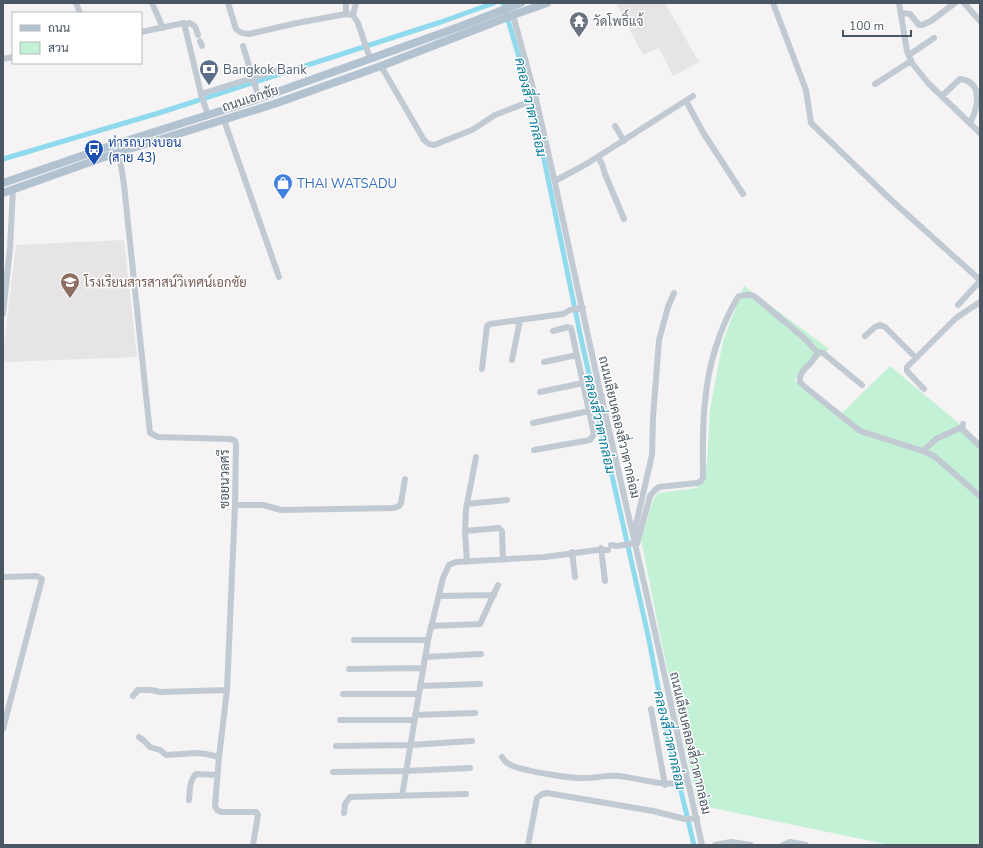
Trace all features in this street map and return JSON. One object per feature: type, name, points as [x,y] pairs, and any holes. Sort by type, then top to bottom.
[{"type":"main road","name":"ถนนเอกชัย","points":[[3,192],[119,152],[285,100],[381,66],[511,10],[521,3]]},
{"type":"main road","name":"ถนนเอกชัย","points":[[511,10],[547,3]]},
{"type":"main road","name":"ถนนเอกชัย","points":[[3,183],[282,90],[369,54],[495,17]]},
{"type":"main road","points":[[282,90],[285,100]]},
{"type":"street","points":[[152,3],[164,28]]},
{"type":"street","points":[[228,3],[236,29],[245,34],[346,14],[352,15],[358,22],[369,54]]},
{"type":"street","points":[[346,3],[346,14]]},
{"type":"street","points":[[352,15],[356,3]]},
{"type":"street","points":[[774,3],[806,90],[811,123],[889,198],[980,281],[958,305]]},
{"type":"street","points":[[899,3],[905,42],[910,58],[918,72],[980,133]]},
{"type":"street","points":[[901,13],[910,14],[919,24],[922,25],[931,21],[955,3]]},
{"type":"street","points":[[964,3],[980,21]]},
{"type":"street","name":"ถนนเลียบคลองสี่วาตากล่อม","points":[[511,10],[555,181],[580,309],[594,395],[634,536],[685,783],[691,819],[702,845]]},
{"type":"street","points":[[142,32],[184,23],[185,25],[189,23],[193,24],[196,28],[200,41]]},
{"type":"street","points":[[185,25],[208,115]]},
{"type":"street","points":[[875,84],[934,38]]},
{"type":"street","points":[[243,46],[259,98]]},
{"type":"street","points":[[381,66],[424,140],[429,144],[434,145],[472,130],[495,115],[535,100]]},
{"type":"street","points":[[202,95],[275,71]]},
{"type":"street","points":[[942,96],[960,79],[968,80],[976,86],[980,94],[979,104],[970,123]]},
{"type":"street","points":[[555,181],[624,141],[693,96]]},
{"type":"street","points":[[686,101],[704,134],[743,194]]},
{"type":"street","points":[[224,120],[279,277]]},
{"type":"street","points":[[615,126],[624,141]]},
{"type":"street","name":"ซอยนวลศรี","points":[[119,152],[125,192],[150,433],[158,437],[234,441],[236,444],[235,505],[227,690],[217,775],[215,806],[217,810],[221,812],[256,812],[258,815],[253,845]]},
{"type":"street","points":[[598,157],[624,219]]},
{"type":"street","points":[[3,314],[10,248],[13,189]]},
{"type":"street","points":[[634,536],[652,455],[652,418],[659,340],[668,307],[674,293]]},
{"type":"street","points":[[402,796],[424,657],[443,578],[450,565],[456,562],[546,557],[572,552],[636,545],[650,496],[655,490],[659,486],[697,483],[701,481],[703,477],[704,404],[707,382],[711,362],[723,327],[738,298],[747,294],[754,296],[804,338],[817,352],[823,353],[862,385]]},
{"type":"street","points":[[924,389],[907,371],[907,367],[956,318],[980,302]]},
{"type":"street","points":[[482,369],[487,326],[490,324],[563,314],[570,310],[580,309]]},
{"type":"street","points":[[512,360],[520,320]]},
{"type":"street","points":[[865,336],[880,324],[916,358]]},
{"type":"street","points":[[534,450],[590,440],[594,434],[589,411],[594,395],[583,383],[571,328],[568,327],[553,330]]},
{"type":"street","points":[[817,352],[816,356],[801,373],[800,382],[805,387],[860,431],[923,451],[934,456],[980,496]]},
{"type":"street","points":[[544,362],[577,355]]},
{"type":"street","points":[[540,392],[583,383]]},
{"type":"street","points":[[533,423],[589,411]]},
{"type":"street","points":[[923,451],[936,439],[962,426],[965,433],[980,446]]},
{"type":"street","points":[[467,562],[465,531],[467,504],[476,456]]},
{"type":"street","points":[[235,505],[263,505],[281,510],[394,508],[399,506],[401,503],[405,479]]},
{"type":"street","points":[[467,504],[507,500]]},
{"type":"street","points":[[465,531],[499,528],[502,531],[503,560]]},
{"type":"street","points":[[600,549],[606,581]]},
{"type":"street","points":[[572,552],[576,578]]},
{"type":"street","points":[[3,578],[37,576],[42,579],[3,729]]},
{"type":"street","points":[[431,626],[480,624],[498,585]]},
{"type":"street","points":[[439,596],[494,595]]},
{"type":"street","points":[[354,640],[428,640]]},
{"type":"street","points":[[424,657],[482,654]]},
{"type":"street","points":[[348,669],[422,668]]},
{"type":"street","points":[[420,686],[480,684]]},
{"type":"street","points":[[133,696],[138,690],[160,692],[227,690]]},
{"type":"street","points":[[343,694],[418,694]]},
{"type":"street","points":[[651,709],[665,784]]},
{"type":"street","points":[[340,720],[414,718],[475,713]]},
{"type":"street","points":[[139,737],[150,747],[160,750],[166,755],[197,753],[219,757]]},
{"type":"street","points":[[336,746],[410,745],[472,741]]},
{"type":"street","points":[[502,757],[503,760],[512,766],[520,769],[584,778],[618,776],[673,785],[685,783]]},
{"type":"street","points":[[333,772],[470,768]]},
{"type":"street","points":[[189,800],[190,783],[196,774],[217,775]]},
{"type":"street","points":[[528,845],[537,798],[546,793],[654,811],[691,819]]},
{"type":"street","points":[[344,813],[345,804],[350,797],[466,794]]},
{"type":"street","points":[[715,845],[731,842],[751,845]]},
{"type":"street","points":[[783,845],[790,842],[806,845]]},
{"type":"shaded area","points":[[616,3],[665,3],[699,62],[673,76],[659,48],[643,55]]},
{"type":"shaded area","name":"โรงเรียนสารสาสน์วิเทศน์เอกชัย","points":[[124,240],[137,357],[3,362],[16,245]]},
{"type":"green space","points":[[744,286],[829,349],[794,380],[842,413],[890,366],[980,441],[980,845],[890,845],[698,805],[663,650],[641,539],[653,500],[658,493],[697,488],[707,464],[710,409],[723,341]]},
{"type":"waterway","points":[[3,159],[162,112],[441,22],[494,3]]},
{"type":"waterway","name":"คลองสี่วาตากล่อม","points":[[503,3],[529,91],[582,343],[648,635],[667,733],[694,845]]},
{"type":"place","name":"วัดโพธิ์แจ้","points":[[579,38]]},
{"type":"place","name":"Bangkok Bank","points":[[209,86]]},
{"type":"place","name":"ท่ารถบางบอน (สาย 43)","points":[[94,166]]},
{"type":"place","name":"THAI WATSADU","points":[[283,200]]},
{"type":"place","name":"โรงเรียนสารสาสน์วิเทศน์เอกชัย","points":[[70,299]]}]
